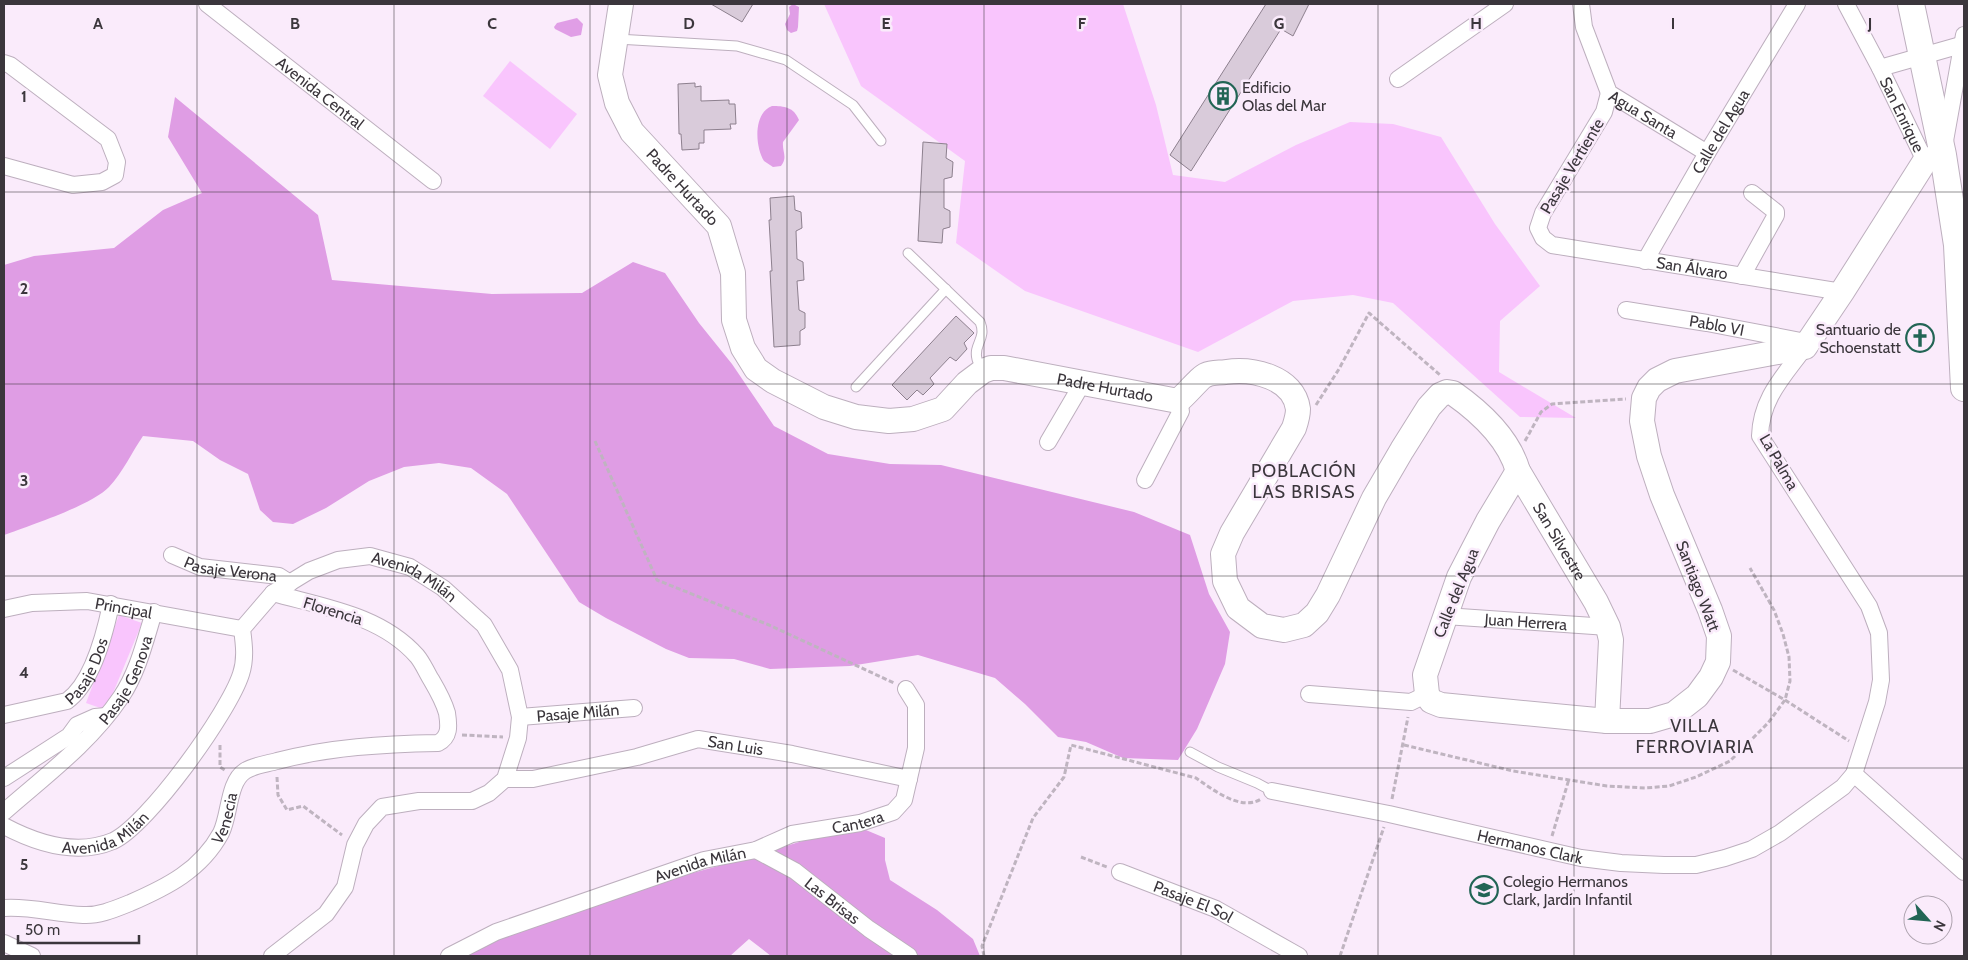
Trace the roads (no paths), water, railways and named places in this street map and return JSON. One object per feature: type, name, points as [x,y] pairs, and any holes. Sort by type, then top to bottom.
[{"type":"main road","points":[[1911,4],[1922,56],[1934,158],[1958,215],[1957,245],[1964,388]]},
{"type":"street","name":"Avenida Central","points":[[207,4],[433,181]]},
{"type":"street","name":"Padre Hurtado","points":[[621,4],[610,75],[617,103],[632,132],[719,226],[733,273],[734,320],[743,348],[756,368],[773,381],[824,407],[856,416],[889,421],[912,419],[943,409],[967,383],[982,371],[991,368],[1004,368],[1178,401]]},
{"type":"street","points":[[1480,20],[1486,4]]},
{"type":"street","points":[[1398,79],[1505,4]]},
{"type":"street","name":"Agua Santa","points":[[1581,4],[1584,27],[1609,93],[1707,153]]},
{"type":"street","name":"Calle del Agua","points":[[1645,261],[1707,153],[1798,4]]},
{"type":"street","name":"San Enrique","points":[[1846,4],[1880,68],[1934,158]]},
{"type":"street","points":[[1934,158],[1963,40]]},
{"type":"street","name":"San Enrique","points":[[1880,68],[1922,56],[1963,40]]},
{"type":"street","points":[[4,63],[10,65],[108,139],[117,162],[115,174],[102,182],[73,185],[4,166]]},
{"type":"street","name":"Pasaje Vertiente","points":[[1543,238],[1538,228],[1543,213],[1604,112],[1609,93]]},
{"type":"street","name":"La Palma","points":[[1854,774],[1877,702],[1881,680],[1879,633],[1869,606],[1760,436],[1761,420],[1767,401],[1934,158]]},
{"type":"street","points":[[1742,276],[1776,215],[1776,212],[1752,193]]},
{"type":"street","name":"San Álvaro","points":[[1543,238],[1552,244],[1645,261],[1842,292]]},
{"type":"street","name":"Pablo VI","points":[[1626,310],[1707,323],[1806,345]]},
{"type":"street","name":"Santiago Watt","points":[[1426,694],[1431,701],[1441,705],[1607,720],[1650,721],[1674,714],[1697,696],[1711,677],[1718,662],[1719,636],[1662,495],[1649,456],[1642,421],[1644,398],[1649,388],[1657,380],[1675,371],[1806,345]]},
{"type":"street","name":"San Silvestre","points":[[1178,401],[1189,393],[1206,374],[1239,370],[1259,373],[1276,380],[1288,388],[1295,400],[1298,411],[1294,428],[1232,533],[1223,554],[1225,581],[1238,608],[1262,626],[1284,630],[1304,625],[1317,613],[1328,595],[1374,498],[1429,407],[1440,395],[1447,392],[1453,393],[1464,401],[1480,415],[1509,448],[1596,602],[1608,627],[1611,640],[1607,720]]},
{"type":"street","points":[[1048,442],[1082,384]]},
{"type":"street","points":[[1145,480],[1181,411],[1178,401]]},
{"type":"street","name":"Calle del Agua","points":[[1426,694],[1425,675],[1459,577],[1517,465]]},
{"type":"street","name":"Pasaje Verona","points":[[172,556],[200,567],[279,576],[290,583]]},
{"type":"street","name":"Avenida Milán","points":[[4,826],[23,836],[57,846],[86,847],[113,840],[130,830],[152,808],[192,757],[220,717],[242,674],[245,652],[242,629],[273,593],[308,571],[338,560],[370,556],[410,567],[444,588],[484,625],[510,670],[520,717],[518,738],[505,779]]},
{"type":"street","name":"Florencia","points":[[273,593],[364,619],[394,635],[418,657],[442,697],[447,716],[448,734]]},
{"type":"street","name":"Principal","points":[[4,609],[32,603],[87,601],[242,629]]},
{"type":"street","name":"Pasaje Dos","points":[[4,714],[67,701],[74,696],[84,684],[105,635],[111,604]]},
{"type":"street","name":"Pasaje Genova","points":[[4,812],[86,741],[122,696],[141,658],[154,612]]},
{"type":"street","name":"Juan Herrera","points":[[1445,616],[1608,627]]},
{"type":"street","name":"Cantera","points":[[756,850],[792,834],[860,823],[893,812],[904,800],[916,748],[916,705],[906,689]]},
{"type":"street","points":[[1309,694],[1411,702],[1426,694]]},
{"type":"street","name":"Pasaje Milán","points":[[520,717],[634,708]]},
{"type":"street","points":[[4,778],[69,736],[77,724],[95,717],[106,716]]},
{"type":"street","name":"Venecia","points":[[4,908],[84,915],[103,913],[153,893],[181,878],[196,866],[213,847],[228,815],[233,788],[237,779],[244,772],[252,768],[300,755],[366,745],[438,743],[445,740],[448,734]]},
{"type":"street","name":"San Luis","points":[[505,779],[532,779],[561,773],[637,757],[698,739],[792,754],[909,779]]},
{"type":"street","points":[[1854,774],[1964,872]]},
{"type":"street","name":"Hermanos Clark","points":[[1272,791],[1389,814],[1581,858],[1638,864],[1696,864],[1725,858],[1752,849],[1780,833],[1843,787],[1854,774]]},
{"type":"street","points":[[272,956],[326,914],[346,887],[355,844],[366,824],[382,806],[419,801],[472,802],[489,793],[505,779]]},
{"type":"street","name":"Avenida Milán","points":[[449,956],[496,932],[704,860],[756,850]]},
{"type":"street","name":"Las Brisas","points":[[756,850],[795,871],[869,929],[908,956]]},
{"type":"street","name":"Pasaje El Sol","points":[[1120,872],[1216,909],[1299,956]]},
{"type":"street","points":[[4,943],[32,956]]},
{"type":"lane","points":[[615,39],[738,46],[786,60],[853,105],[881,141]]},
{"type":"lane","points":[[908,252],[980,322],[983,330],[976,351],[977,360],[982,371]]},
{"type":"lane","points":[[856,387],[946,289]]},
{"type":"lane","points":[[1190,752],[1218,767],[1272,791]]},
{"type":"place","name":"Edificio Olas del Mar","points":[[1223,96]]},
{"type":"place","name":"Santuario de Schoenstatt","points":[[1920,338]]},
{"type":"place","name":"Colegio Hermanos Clark, Jardín Infantil","points":[[1484,890]]},
{"type":"district","name":"POBLACIÓN LAS BRISAS","points":[[1304,481]]},
{"type":"district","name":"VILLA FERROVIARIA","points":[[1695,736]]}]
